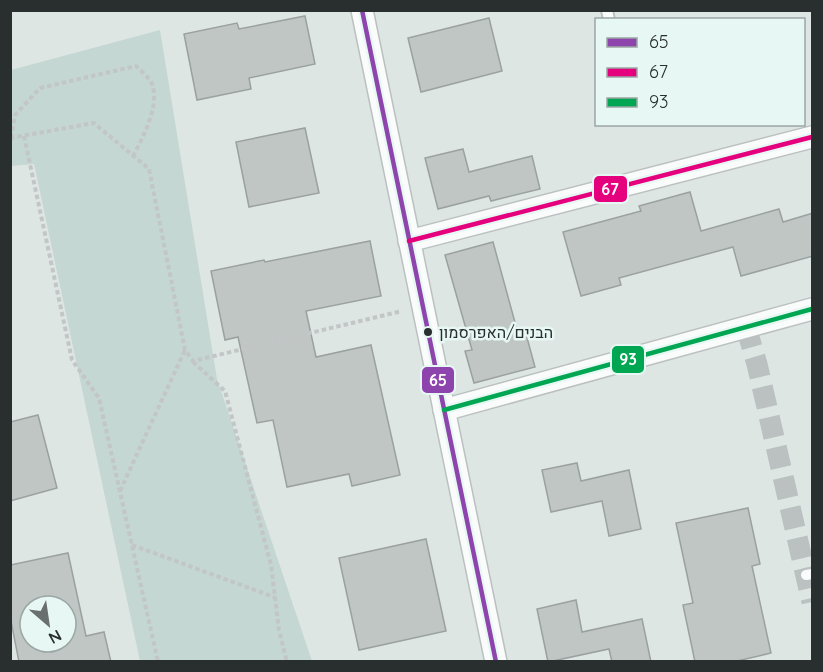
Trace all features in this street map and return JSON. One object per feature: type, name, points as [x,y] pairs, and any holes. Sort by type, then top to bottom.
[{"type":"street","points":[[362,10],[496,662]]},
{"type":"street","points":[[409,241],[813,137]]},
{"type":"street","points":[[444,410],[813,309]]},
{"type":"path","points":[[133,156],[146,132],[154,101],[151,83],[136,66],[40,88],[15,115],[11,138],[94,123],[133,156],[149,169],[184,350],[225,391],[271,565],[285,660]]},
{"type":"path","points":[[24,136],[72,360],[99,398],[158,662]]},
{"type":"path","points":[[193,361],[423,306]]},
{"type":"path","points":[[120,492],[184,350]]},
{"type":"path","points":[[132,544],[275,597]]},
{"type":"shaded area","points":[[160,30],[217,379],[312,661],[140,661],[34,164],[11,166],[11,70]]},
{"type":"building","points":[[305,16],[315,64],[249,78],[251,89],[197,100],[184,34],[237,23],[239,29]]},
{"type":"building","points":[[489,18],[502,71],[421,92],[408,38]]},
{"type":"building","points":[[305,128],[319,193],[249,207],[236,142]]},
{"type":"building","points":[[463,149],[469,172],[532,156],[540,189],[491,201],[489,196],[438,209],[425,158]]},
{"type":"building","points":[[690,192],[701,231],[779,209],[783,222],[813,213],[813,256],[741,276],[733,247],[619,278],[621,285],[581,296],[563,232],[641,211],[639,206]]},
{"type":"building","points":[[370,241],[381,296],[306,311],[316,357],[371,345],[400,475],[352,486],[349,474],[287,487],[273,420],[257,423],[238,337],[225,340],[211,271]]},
{"type":"building","points":[[493,242],[519,337],[526,334],[535,367],[474,383],[465,351],[472,350],[445,255]]},
{"type":"building","points":[[38,415],[57,488],[10,501],[10,422]]},
{"type":"building","points":[[577,463],[581,481],[629,470],[641,529],[609,536],[602,501],[551,512],[542,470]]},
{"type":"building","points":[[748,508],[760,564],[752,566],[771,653],[733,662],[695,662],[683,605],[693,603],[676,523]]},
{"type":"building","points":[[426,539],[446,631],[359,650],[339,558]]},
{"type":"building","points":[[68,553],[77,594],[18,594],[18,654],[78,654],[78,599],[86,636],[104,632],[111,662],[19,662],[10,616],[10,565]]},
{"type":"building","points":[[576,600],[582,632],[642,619],[651,662],[612,662],[609,649],[548,662],[537,609]]},
{"type":"tunnel","points":[[746,327],[757,364],[812,602]]},
{"type":"transit line","name":"65","points":[[362,10],[496,662]]},
{"type":"transit line","name":"67","points":[[409,241],[812,137]]},
{"type":"transit line","name":"93","points":[[444,410],[812,309]]},
{"type":"place","name":"הבנים/האפרסמון","points":[[428,332]]}]
